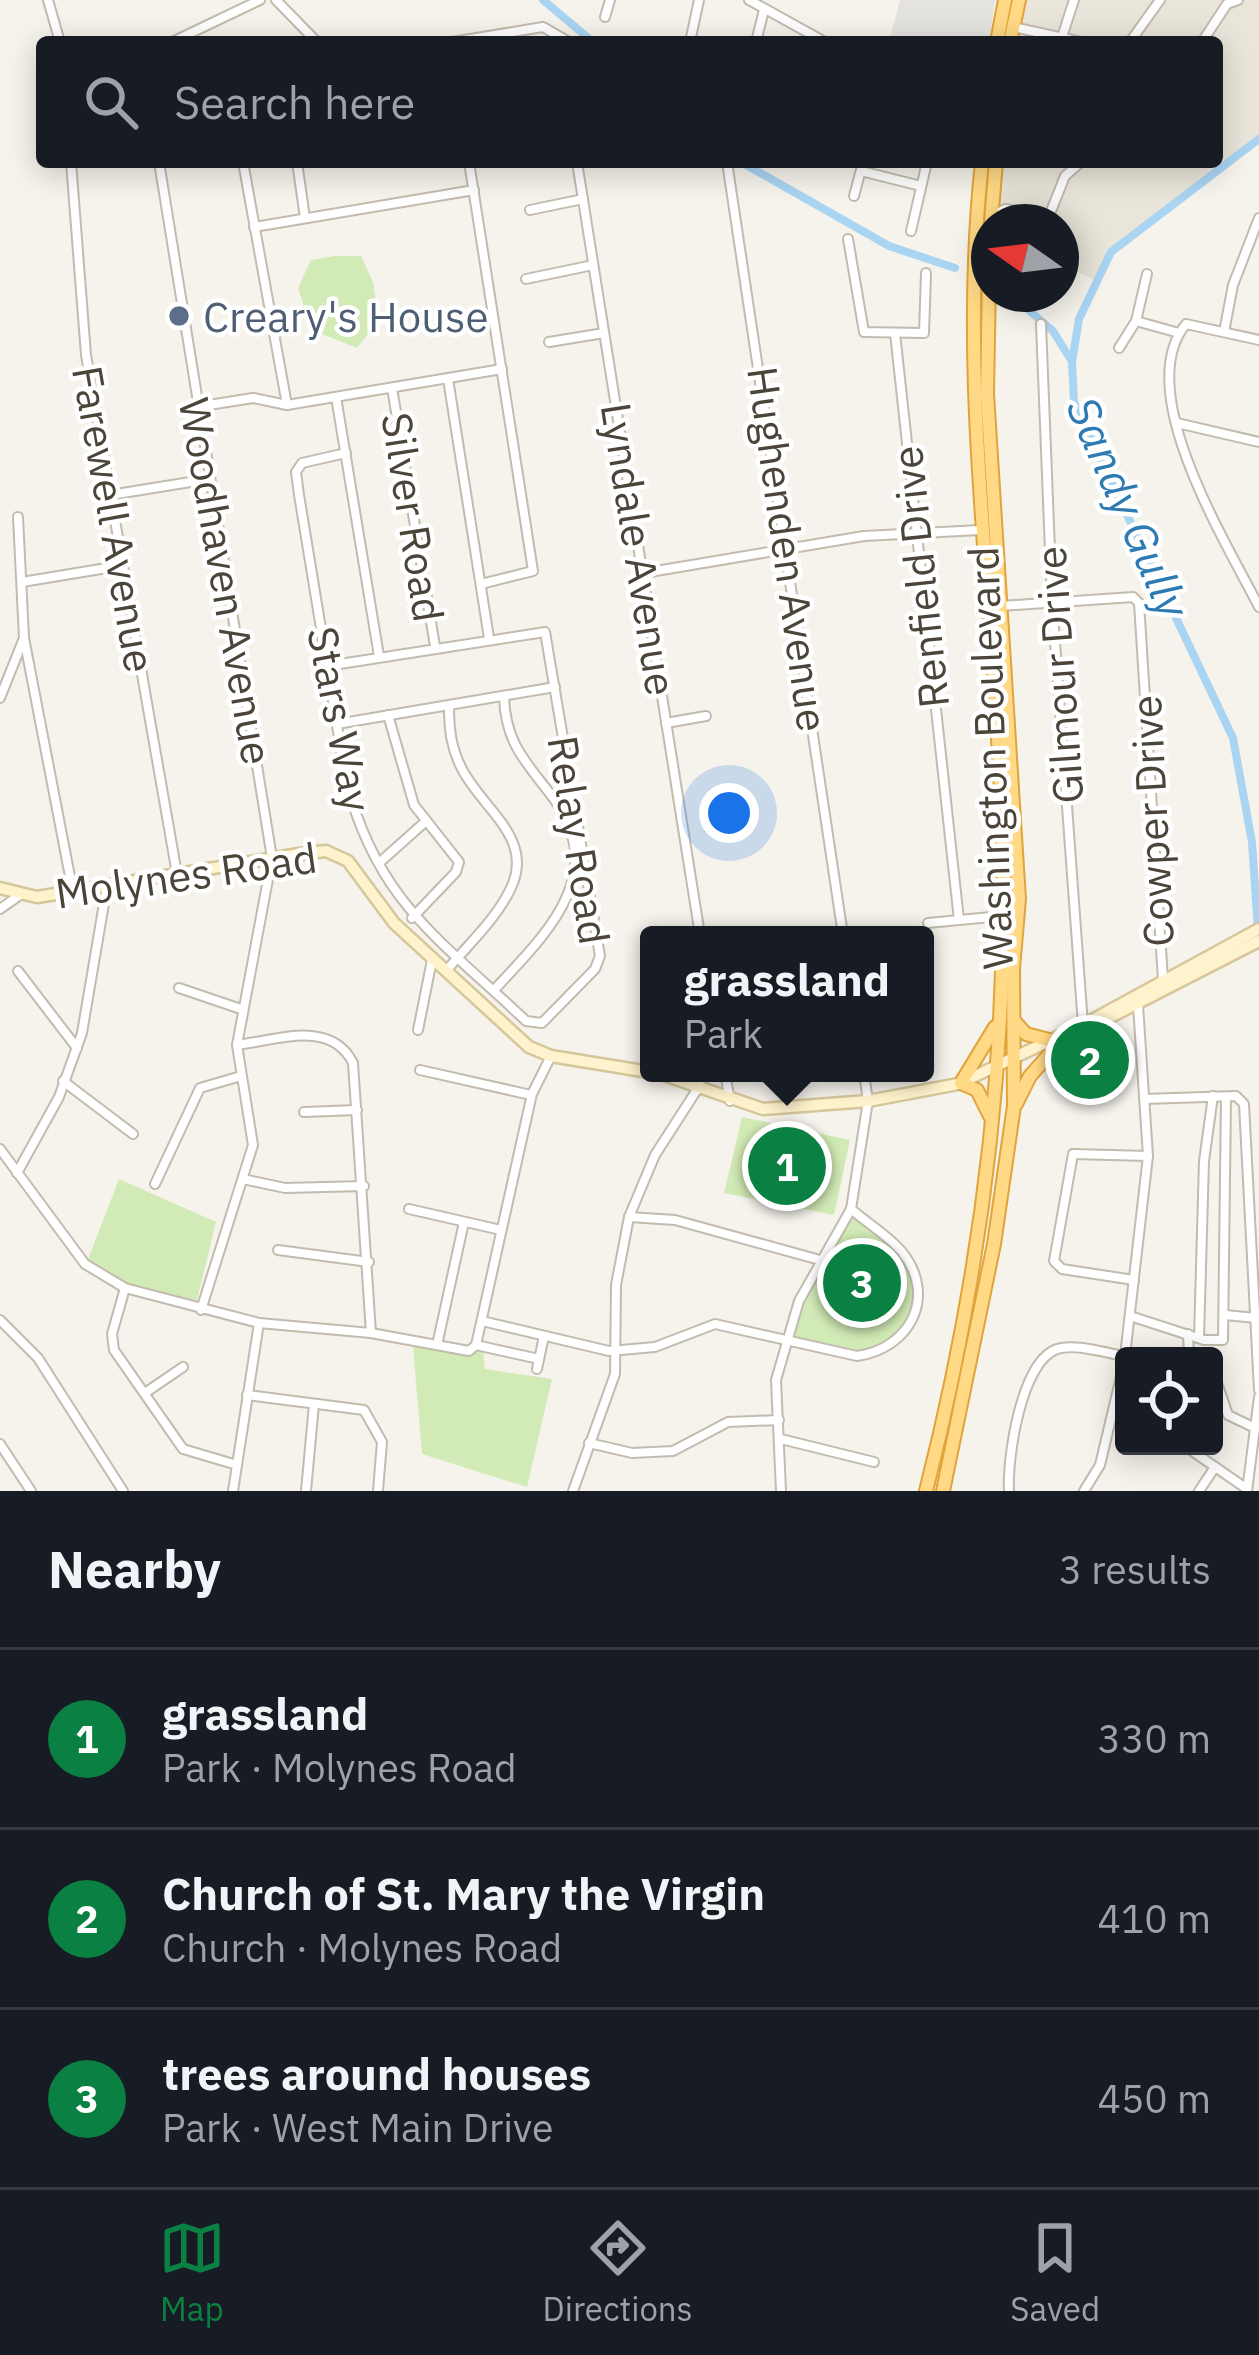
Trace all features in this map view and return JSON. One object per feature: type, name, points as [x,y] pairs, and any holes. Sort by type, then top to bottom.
[{"type":"highway","points":[[998,36],[1005,0]]},
{"type":"highway","points":[[1012,35],[1019,0]]},
{"type":"highway","name":"Washington Boulevard","points":[[926,1491],[973,1264],[1019,899],[993,606],[980,530],[975,268],[982,168]]},
{"type":"highway","points":[[992,204],[995,168]]},
{"type":"highway","name":"Washington Boulevard","points":[[943,1491],[994,1244],[1014,1106],[1002,916],[988,312]]},
{"type":"highway","points":[[993,1126],[981,1094],[962,1083],[1006,1018],[1026,1034],[1053,1043],[1014,1106]]},
{"type":"main road","name":"Molynes Road","points":[[0,888],[20,896],[73,892],[272,858],[326,851],[341,855],[394,923],[521,1042],[551,1056],[640,1070]]},
{"type":"main road","name":"Molynes Road","points":[[689,1082],[763,1108],[868,1101],[962,1083],[1138,1005],[1236,949],[1259,929]]},
{"type":"main road","name":"Molynes Road","points":[[1053,1043],[1163,980],[1259,941]]},
{"type":"street","points":[[48,0],[58,36]]},
{"type":"street","points":[[185,36],[260,0]]},
{"type":"street","points":[[276,0],[311,36]]},
{"type":"street","points":[[605,16],[610,0]]},
{"type":"street","points":[[691,36],[699,0]]},
{"type":"street","points":[[749,0],[814,36]]},
{"type":"street","points":[[1062,36],[1074,0]]},
{"type":"street","points":[[1134,36],[1160,0]]},
{"type":"street","points":[[1206,36],[1227,4],[1238,0]]},
{"type":"street","points":[[758,36],[764,10]]},
{"type":"street","points":[[488,36],[543,27],[554,36]]},
{"type":"street","name":"Farewell Avenue","points":[[71,168],[86,355],[119,566],[177,874]]},
{"type":"street","name":"Woodhaven Avenue","points":[[160,168],[272,858]]},
{"type":"street","points":[[243,168],[287,405]]},
{"type":"street","points":[[298,168],[305,218]]},
{"type":"street","points":[[470,168],[532,573],[481,584]]},
{"type":"street","name":"Lyndale Avenue","points":[[578,168],[699,926]]},
{"type":"street","name":"Hughenden Avenue","points":[[730,168],[842,926]]},
{"type":"street","points":[[854,196],[861,168]]},
{"type":"street","points":[[868,168],[921,186]]},
{"type":"street","points":[[911,231],[926,168]]},
{"type":"street","points":[[1054,204],[1065,176],[1074,168]]},
{"type":"street","points":[[254,227],[474,190]]},
{"type":"street","points":[[530,210],[583,199]]},
{"type":"street","points":[[1224,332],[1259,218]]},
{"type":"street","points":[[848,239],[861,329],[925,332],[926,273]]},
{"type":"street","points":[[526,279],[593,265]]},
{"type":"street","points":[[1119,348],[1136,321],[1147,274]]},
{"type":"street","points":[[1136,321],[1179,333]]},
{"type":"street","name":"Gilmour Drive","points":[[1041,324],[1052,601],[1083,1025]]},
{"type":"street","points":[[1259,340],[1190,324],[1179,333],[1167,377],[1176,423],[1259,607]]},
{"type":"street","points":[[549,342],[604,333]]},
{"type":"street","name":"Renfield Drive","points":[[895,333],[959,920]]},
{"type":"street","points":[[196,407],[254,398],[287,405],[502,370]]},
{"type":"street","points":[[327,666],[489,638],[448,379]]},
{"type":"street","name":"Silver Road","points":[[392,388],[435,646]]},
{"type":"street","points":[[337,397],[379,656]]},
{"type":"street","points":[[1176,423],[1259,442]]},
{"type":"street","name":"Stars Way","points":[[346,453],[302,463],[296,472],[350,798],[379,863],[412,918],[535,1026]]},
{"type":"street","points":[[110,495],[208,479]]},
{"type":"street","points":[[18,517],[24,638],[73,892]]},
{"type":"street","points":[[644,573],[913,531],[980,530]]},
{"type":"street","points":[[22,581],[119,566]]},
{"type":"street","name":"Cowper Drive","points":[[993,606],[1133,597],[1139,603],[1163,980]]},
{"type":"street","name":"Relay Road","points":[[489,638],[542,629],[575,799],[599,960],[535,1026]]},
{"type":"street","points":[[0,698],[24,638]]},
{"type":"street","points":[[337,724],[555,687]]},
{"type":"street","points":[[494,991],[550,932],[573,881],[571,843],[559,806],[513,748],[504,696]]},
{"type":"street","points":[[445,972],[509,892],[518,861],[512,836],[463,771],[449,733],[449,706]]},
{"type":"street","points":[[388,715],[406,786],[425,822],[459,866],[412,918]]},
{"type":"street","points":[[666,723],[706,716]]},
{"type":"street","points":[[559,806],[575,799]]},
{"type":"street","points":[[379,863],[425,822]]},
{"type":"street","points":[[201,1310],[253,1145],[237,1045],[272,858]]},
{"type":"street","points":[[573,881],[587,876]]},
{"type":"street","points":[[16,1174],[77,1048],[107,886]]},
{"type":"street","points":[[0,909],[20,896]]},
{"type":"street","points":[[928,923],[1002,916]]},
{"type":"street","points":[[418,1030],[433,960]]},
{"type":"street","points":[[19,971],[77,1048]]},
{"type":"street","points":[[179,988],[241,1010]]},
{"type":"street","points":[[1126,1347],[1148,1156],[1138,1005]]},
{"type":"street","points":[[237,1045],[330,1038],[353,1064],[371,1333]]},
{"type":"street","points":[[0,1149],[86,1264],[125,1288],[259,1323],[371,1333],[469,1351],[476,1345],[482,1321],[531,1095],[551,1056]]},
{"type":"street","points":[[420,1070],[531,1095]]},
{"type":"street","points":[[155,1184],[200,1088],[242,1076]]},
{"type":"street","points":[[62,1081],[133,1134]]},
{"type":"street","points":[[727,1082],[730,1100]]},
{"type":"street","points":[[782,1491],[776,1380],[787,1339],[820,1261],[851,1209],[868,1101],[865,1082]]},
{"type":"street","points":[[573,1491],[610,1395],[616,1285],[629,1217],[656,1155],[700,1085]]},
{"type":"street","points":[[1191,1347],[1205,1145],[1213,1096]]},
{"type":"street","points":[[1130,1316],[1223,1341],[1225,1097]]},
{"type":"street","points":[[1144,1099],[1241,1098],[1247,1116],[1259,1393],[1247,1490],[1198,1455]]},
{"type":"street","points":[[304,1112],[357,1110]]},
{"type":"street","points":[[1134,1280],[1062,1268],[1054,1262],[1073,1154],[1148,1156]]},
{"type":"street","points":[[243,1179],[273,1187],[364,1186]]},
{"type":"street","points":[[409,1209],[501,1230]]},
{"type":"street","points":[[482,1321],[612,1350],[655,1347],[710,1324],[857,1356],[896,1346],[910,1324],[917,1292],[914,1274],[902,1252],[851,1209]]},
{"type":"street","points":[[629,1217],[675,1220],[820,1261]]},
{"type":"street","points":[[436,1345],[464,1222]]},
{"type":"street","points":[[278,1250],[369,1262]]},
{"type":"street","points":[[125,1288],[112,1343],[190,1454],[237,1465]]},
{"type":"street","points":[[1225,1315],[1256,1318]]},
{"type":"street","points":[[0,1320],[38,1358],[123,1491]]},
{"type":"street","points":[[233,1491],[259,1323]]},
{"type":"street","points":[[476,1345],[538,1364],[544,1336]]},
{"type":"street","points":[[1009,1491],[1016,1424],[1035,1369],[1060,1348],[1115,1357]]},
{"type":"street","points":[[146,1393],[183,1367]]},
{"type":"street","points":[[248,1395],[352,1406],[373,1418],[382,1442],[378,1491]]},
{"type":"street","points":[[1223,1400],[1228,1415],[1240,1426],[1255,1428]]},
{"type":"street","points":[[306,1491],[314,1404]]},
{"type":"street","points":[[589,1443],[632,1453],[673,1451],[728,1422],[778,1420]]},
{"type":"street","points":[[1084,1491],[1115,1429]]},
{"type":"street","points":[[781,1439],[874,1462]]},
{"type":"street","points":[[0,1444],[31,1491]]},
{"type":"street","points":[[1199,1491],[1215,1467]]},
{"type":"shaded area","points":[[900,0],[995,0],[990,36],[891,36]]},
{"type":"shaded area","points":[[1019,0],[1259,0],[1259,139],[1223,166],[1223,36],[1011,36]]},
{"type":"shaded area","points":[[995,168],[1221,168],[1111,252],[1097,282],[1079,272],[1079,204],[992,204]]},
{"type":"green space","points":[[361,256],[373,282],[379,320],[357,348],[312,330],[298,288],[311,260]]},
{"type":"green space","points":[[742,1117],[850,1140],[834,1215],[724,1193]]},
{"type":"green space","points":[[119,1179],[216,1222],[196,1304],[127,1286],[87,1262]]},
{"type":"green space","points":[[851,1209],[900,1253],[915,1284],[909,1322],[896,1346],[857,1356],[789,1337],[799,1301]]},
{"type":"green space","points":[[413,1346],[468,1355],[483,1350],[485,1369],[552,1379],[527,1487],[422,1454]]},
{"type":"waterway","points":[[543,0],[586,36]]},
{"type":"waterway","name":"Sandy Gully","points":[[1223,166],[1259,139]]},
{"type":"waterway","points":[[752,168],[889,246],[955,268]]},
{"type":"waterway","name":"Sandy Gully","points":[[1221,168],[1111,252],[1079,319],[1072,362],[1074,403],[1233,738],[1252,842],[1258,931]]},
{"type":"waterway","points":[[1031,312],[1053,331],[1071,360]]},
{"type":"place","name":"Creary's House","points":[[179,316]]},
{"type":"place","name":"Church of St. Mary the Virgin","points":[[1090,1060]]},
{"type":"place","name":"grassland","points":[[787,1166]]},
{"type":"place","name":"trees around houses","points":[[862,1283]]}]
